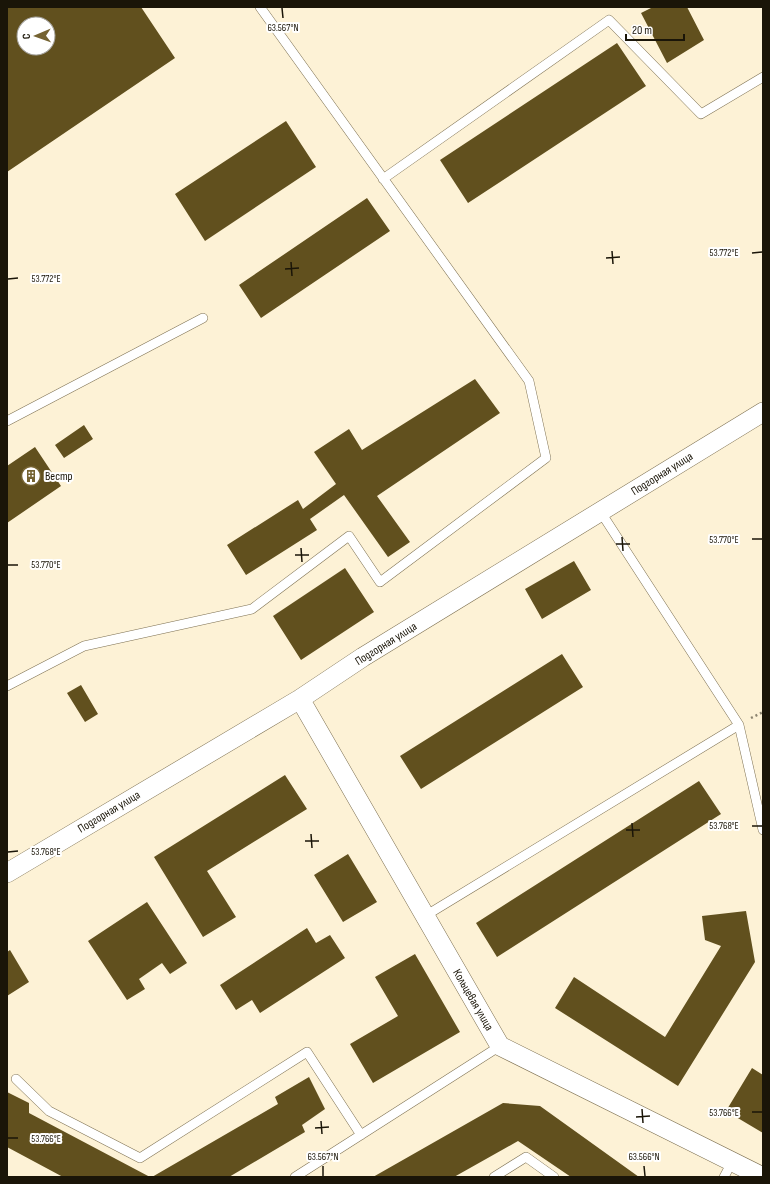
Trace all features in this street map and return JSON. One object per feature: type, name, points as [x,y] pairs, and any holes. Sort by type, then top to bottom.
[{"type":"street","name":"Подгорная улица","points":[[7,872],[300,700],[363,657],[763,412]]},
{"type":"street","name":"Кольцевая улица","points":[[300,700],[500,1046]]},
{"type":"street","points":[[500,1046],[728,1169],[763,1177]]},
{"type":"lane","points":[[7,686],[84,646],[252,609],[350,536],[380,582],[546,458],[529,381],[260,7]]},
{"type":"lane","points":[[383,179],[609,20],[701,114],[763,77]]},
{"type":"lane","points":[[7,421],[203,318]]},
{"type":"lane","points":[[600,511],[739,725],[763,830]]},
{"type":"lane","points":[[425,916],[739,725]]},
{"type":"lane","points":[[295,1177],[500,1046]]},
{"type":"lane","points":[[16,1079],[49,1111],[140,1158],[307,1052],[361,1135]]},
{"type":"lane","points":[[494,1177],[526,1157],[554,1177]]},
{"type":"building","points":[[7,7],[141,7],[175,58],[7,172]]},
{"type":"building","points":[[653,7],[687,7],[704,40],[667,63],[641,13]]},
{"type":"building","points":[[617,43],[646,86],[468,203],[440,160]]},
{"type":"building","points":[[286,121],[316,167],[205,241],[175,194]]},
{"type":"building","points":[[367,198],[390,231],[261,318],[239,285]]},
{"type":"building","points":[[475,379],[500,413],[377,496],[410,542],[388,557],[344,495],[310,519],[317,530],[246,575],[227,545],[298,500],[303,509],[336,484],[314,452],[349,429],[362,450]]},
{"type":"building","points":[[84,425],[93,439],[64,458],[55,445]]},
{"type":"building","name":"Вестр","points":[[35,447],[61,486],[7,523],[7,466]]},
{"type":"building","points":[[574,561],[591,590],[542,619],[525,589]]},
{"type":"building","points":[[345,568],[374,612],[301,660],[273,616]]},
{"type":"building","points":[[562,654],[583,687],[421,789],[400,756]]},
{"type":"building","points":[[81,685],[98,714],[85,722],[67,693]]},
{"type":"building","points":[[285,775],[307,809],[207,871],[236,917],[203,937],[154,857]]},
{"type":"building","points":[[699,781],[721,814],[497,957],[476,923]]},
{"type":"building","points":[[348,854],[377,902],[343,922],[314,875]]},
{"type":"building","points":[[147,902],[187,963],[170,974],[162,963],[139,979],[145,989],[127,1000],[88,941]]},
{"type":"building","points":[[746,911],[755,962],[678,1086],[555,1008],[574,977],[665,1037],[721,946],[705,940],[702,916]]},
{"type":"building","points":[[307,928],[316,943],[330,935],[345,958],[260,1013],[252,1000],[236,1010],[220,985]]},
{"type":"building","points":[[10,950],[29,982],[7,996],[7,952]]},
{"type":"building","points":[[415,954],[460,1032],[373,1083],[350,1044],[398,1016],[375,977]]},
{"type":"building","points":[[752,1068],[763,1075],[763,1133],[726,1111]]},
{"type":"building","points":[[309,1077],[325,1109],[302,1125],[305,1132],[229,1177],[152,1177],[278,1104],[275,1097]]},
{"type":"building","points":[[7,1092],[29,1103],[29,1113],[150,1177],[63,1177],[7,1147]]},
{"type":"building","points":[[503,1103],[540,1106],[639,1177],[571,1177],[518,1141],[454,1177],[373,1177]]},
{"type":"place","name":"Вестр","points":[[31,476]]}]
